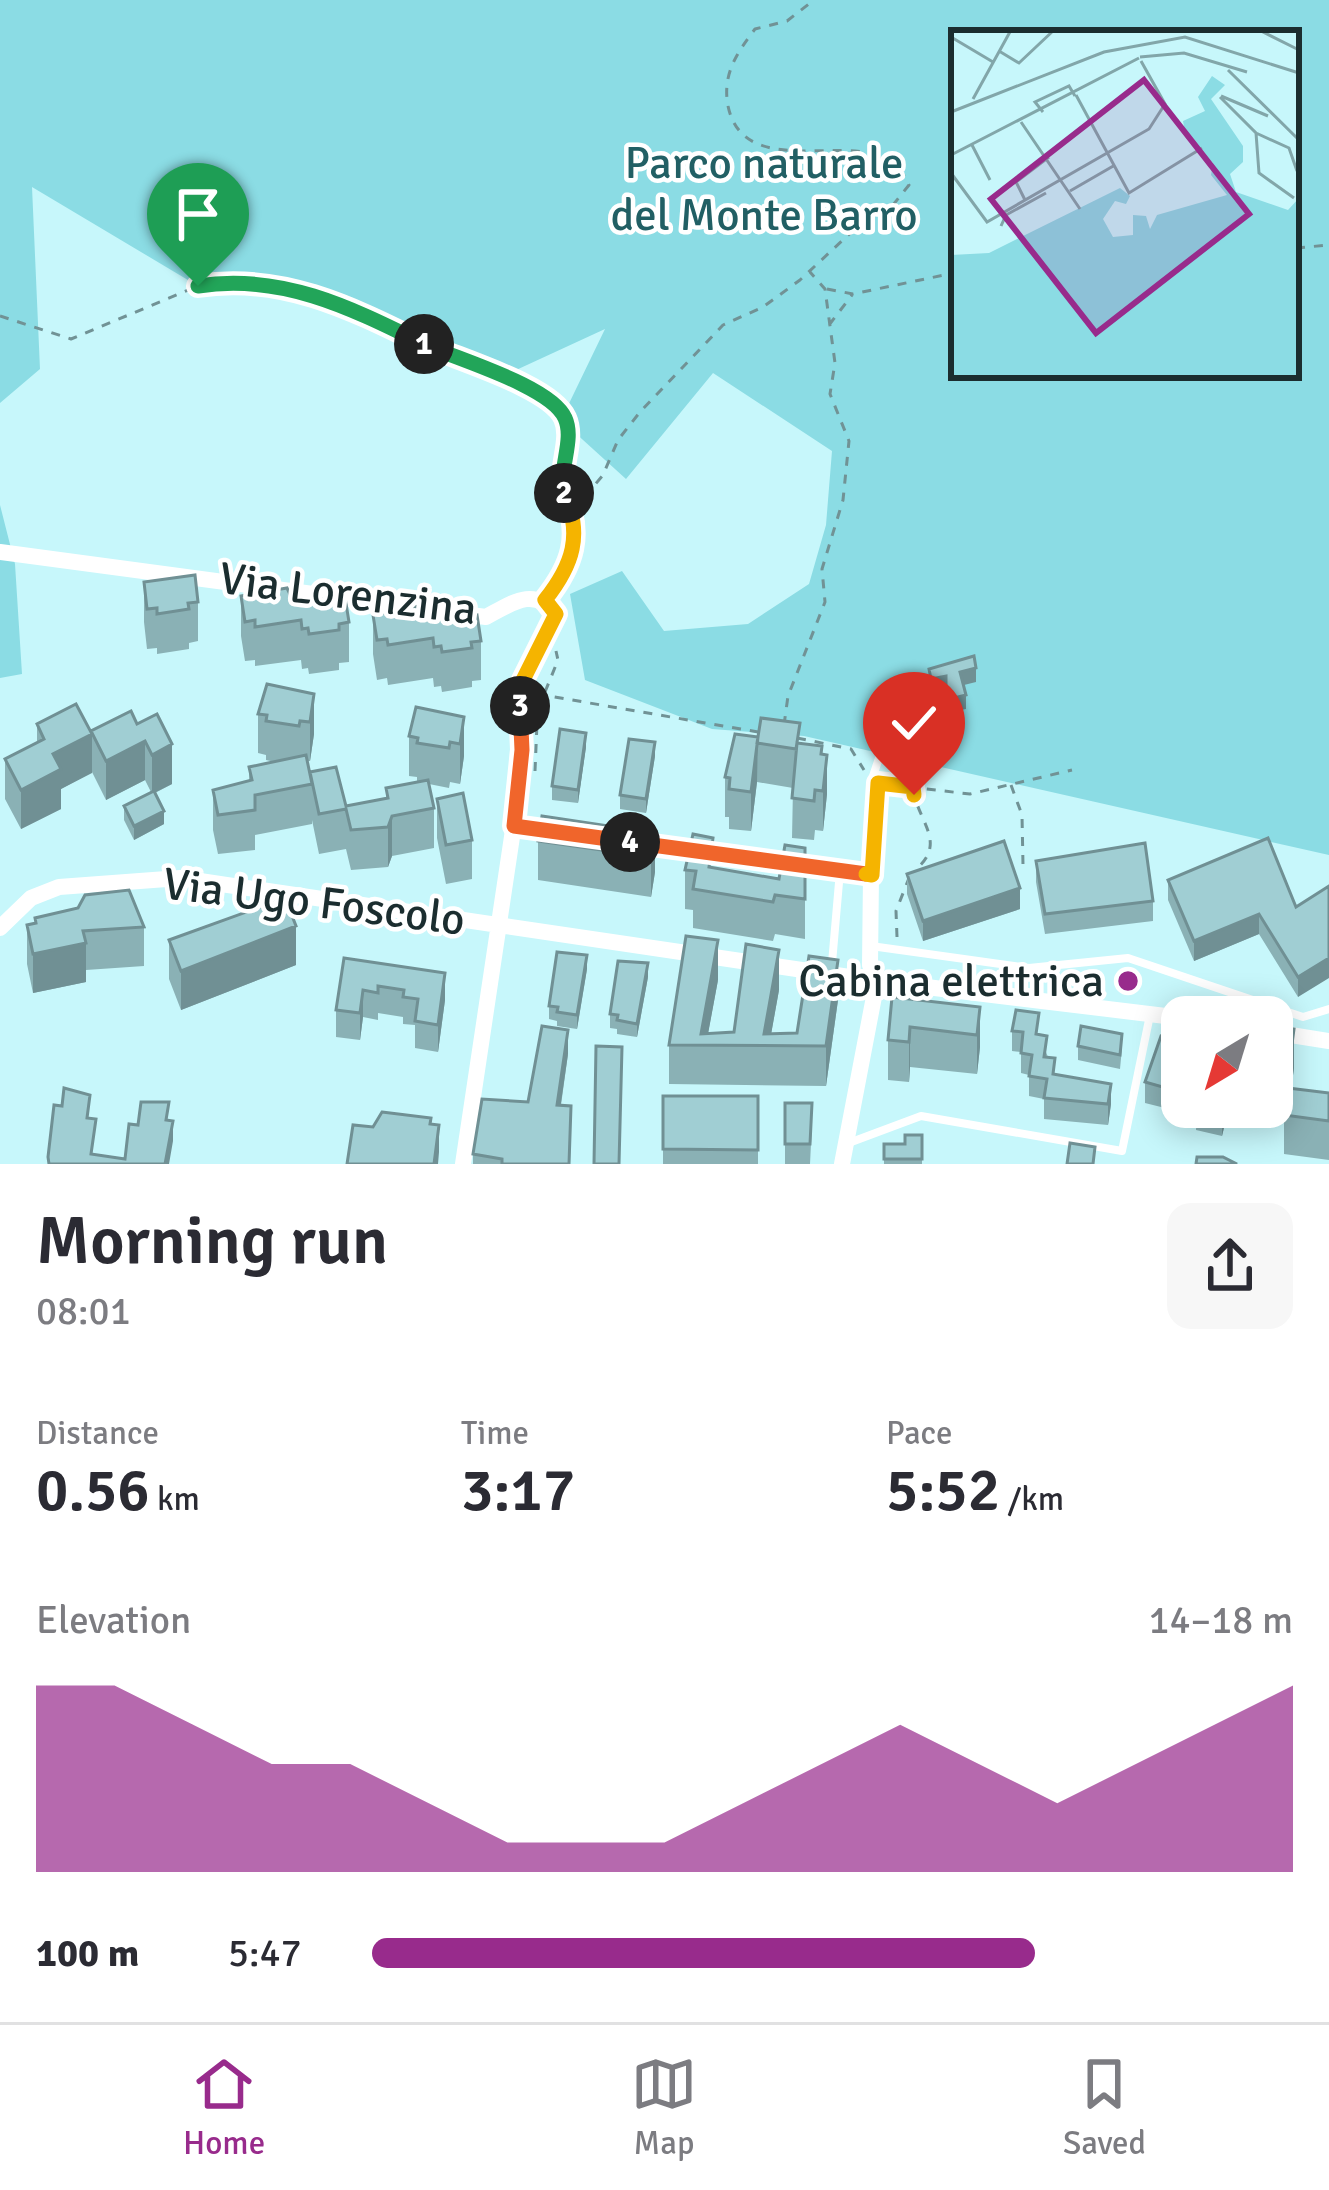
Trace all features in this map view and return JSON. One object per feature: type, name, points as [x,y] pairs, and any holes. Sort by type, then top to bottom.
[{"type":"street","name":"Via Lorenzina","points":[[0,552],[486,617],[518,600],[545,600],[556,614],[520,686],[522,750],[514,826],[463,1164]]},
{"type":"street","points":[[514,826],[580,835]]},
{"type":"street","points":[[603,838],[872,875],[871,946],[877,981],[842,1155]]},
{"type":"street","name":"Via Ugo Foscolo","points":[[0,928],[31,898],[59,887],[180,878],[877,981],[1161,1015]]},
{"type":"lane","points":[[872,875],[875,783],[886,736]]},
{"type":"lane","points":[[832,963],[840,871]]},
{"type":"lane","points":[[871,946],[1029,968],[1128,958],[1314,1018],[1329,1009]]},
{"type":"lane","points":[[842,1155],[921,1116],[1122,1151],[1150,1013]]},
{"type":"lane","points":[[1314,1018],[1320,1040]]},
{"type":"path","points":[[573,511],[603,475],[618,440],[674,372],[723,325],[763,308],[909,185],[900,167],[885,157],[782,149],[754,142],[732,124],[725,91],[732,60],[754,28],[787,21],[814,0]]},
{"type":"path","points":[[1299,248],[1329,245]]},
{"type":"path","points":[[809,272],[826,289],[853,294],[951,274]]},
{"type":"path","points":[[0,316],[71,339],[198,286],[272,284],[321,296],[534,390],[559,409],[568,433],[560,472],[578,531],[566,575],[545,600]]},
{"type":"path","points":[[826,289],[835,363],[830,394],[849,441],[843,500],[835,513],[822,569],[825,602],[783,722],[791,737],[851,749],[875,783],[970,794],[1072,770]]},
{"type":"path","points":[[828,326],[853,294]]},
{"type":"path","points":[[535,772],[538,700],[544,695],[771,734]]},
{"type":"path","points":[[1010,783],[1022,815],[1023,865]]},
{"type":"path","points":[[898,950],[896,911],[903,885],[929,860],[933,847],[913,787]]},
{"type":"green space","name":"Parco naturale del Monte Barro","points":[[0,0],[1329,0],[1329,855],[804,736],[712,729],[585,680],[570,594],[622,571],[664,631],[748,624],[809,584],[826,525],[832,451],[713,373],[626,479],[561,420],[605,329],[501,377],[321,296],[272,284],[198,286],[32,187],[40,369],[0,403]]},
{"type":"green space","points":[[0,505],[15,564],[22,674],[0,678]]},
{"type":"building","points":[[195,575],[198,602],[188,603],[189,609],[157,614],[157,608],[147,609],[144,582]]},
{"type":"building","points":[[287,588],[293,601],[345,597],[349,622],[339,624],[339,630],[309,634],[301,620],[255,627],[255,620],[245,622],[241,596]]},
{"type":"building","points":[[419,606],[426,620],[477,615],[481,641],[471,642],[472,648],[442,652],[441,646],[434,647],[433,638],[388,645],[387,639],[377,640],[373,615]]},
{"type":"building","points":[[974,656],[976,668],[960,672],[966,695],[946,700],[946,676],[931,679],[929,669]]},
{"type":"building","points":[[267,684],[314,694],[310,722],[300,721],[299,726],[266,721],[267,715],[258,714]]},
{"type":"building","points":[[76,704],[92,734],[53,754],[61,769],[21,790],[5,759],[44,739],[37,724]]},
{"type":"building","points":[[416,707],[464,717],[460,744],[450,742],[449,748],[417,743],[418,738],[409,736]]},
{"type":"building","points":[[131,711],[137,724],[157,714],[172,744],[152,755],[145,741],[106,761],[91,731]]},
{"type":"building","points":[[761,718],[800,723],[796,749],[757,743]]},
{"type":"building","points":[[560,729],[586,733],[578,790],[552,786]]},
{"type":"building","points":[[735,734],[758,737],[751,792],[729,789],[730,778],[725,777]]},
{"type":"building","points":[[629,739],[655,742],[646,799],[620,795]]},
{"type":"building","points":[[797,743],[822,746],[821,754],[827,755],[823,791],[815,790],[814,801],[792,798]]},
{"type":"building","points":[[306,755],[312,784],[255,795],[255,810],[218,815],[213,790],[252,780],[249,767]]},
{"type":"building","points":[[336,767],[346,806],[388,798],[386,788],[428,780],[434,808],[392,816],[388,827],[351,830],[346,809],[319,814],[310,772]]},
{"type":"building","points":[[154,791],[164,811],[134,826],[124,806]]},
{"type":"building","points":[[463,793],[472,840],[446,845],[437,799]]},
{"type":"building","points":[[542,816],[655,833],[651,857],[538,841]]},
{"type":"building","points":[[693,834],[713,838],[709,867],[779,879],[785,845],[805,848],[805,899],[775,895],[773,902],[693,889],[696,871],[685,870]]},
{"type":"building","points":[[1268,838],[1296,907],[1329,886],[1329,958],[1298,977],[1259,914],[1194,941],[1168,880]]},
{"type":"building","points":[[1004,841],[1020,888],[923,921],[907,874]]},
{"type":"building","points":[[1145,843],[1153,901],[1045,914],[1036,861]]},
{"type":"building","points":[[129,890],[144,927],[83,931],[86,943],[33,954],[27,925],[36,923],[35,918],[78,908],[85,895]]},
{"type":"building","points":[[285,898],[296,926],[181,971],[169,940]]},
{"type":"building","points":[[686,936],[718,940],[701,1034],[734,1032],[746,944],[779,950],[764,1034],[797,1033],[809,956],[838,960],[826,1046],[669,1045]]},
{"type":"building","points":[[557,952],[587,955],[577,1015],[549,1006]]},
{"type":"building","points":[[344,958],[445,973],[438,1025],[415,1021],[418,999],[403,997],[404,990],[378,986],[378,993],[363,990],[360,1013],[336,1010]]},
{"type":"building","points":[[618,961],[648,963],[637,1024],[610,1014]]},
{"type":"building","points":[[892,997],[980,1007],[977,1035],[910,1027],[909,1042],[888,1040]]},
{"type":"building","points":[[1016,1010],[1039,1013],[1036,1034],[1047,1036],[1044,1057],[1055,1058],[1053,1074],[1111,1084],[1108,1104],[1044,1098],[1047,1079],[1029,1076],[1032,1055],[1021,1053],[1023,1032],[1012,1031]]},
{"type":"building","points":[[542,1026],[568,1030],[557,1105],[571,1106],[569,1164],[502,1164],[502,1159],[473,1154],[482,1099],[528,1102]]},
{"type":"building","points":[[1081,1026],[1122,1034],[1120,1055],[1078,1046]]},
{"type":"building","points":[[1161,1036],[1161,1087],[1145,1082]]},
{"type":"building","points":[[596,1046],[622,1047],[619,1164],[594,1164]]},
{"type":"building","points":[[64,1088],[90,1095],[87,1118],[96,1119],[91,1154],[125,1159],[129,1124],[138,1125],[141,1102],[169,1102],[166,1120],[173,1121],[165,1164],[49,1164],[54,1105],[62,1106]]},
{"type":"building","points":[[1293,1089],[1329,1093],[1329,1121],[1293,1116]]},
{"type":"building","points":[[663,1096],[758,1096],[758,1150],[663,1149]]},
{"type":"building","points":[[785,1103],[812,1103],[810,1144],[785,1144]]},
{"type":"building","points":[[382,1112],[431,1118],[430,1124],[439,1125],[434,1164],[347,1164],[353,1125],[373,1127]]},
{"type":"building","points":[[905,1135],[922,1135],[922,1159],[884,1159],[884,1144],[905,1144]]},
{"type":"building","points":[[1070,1143],[1095,1147],[1093,1164],[1067,1164]]},
{"type":"building","points":[[1197,1157],[1223,1157],[1237,1164],[1196,1164]]},
{"type":"place","name":"Cabina elettrica","points":[[1128,981]]},
{"type":"route","points":[[198,286],[230,281],[272,284],[321,296],[534,390],[566,420],[560,472],[578,531],[566,575],[545,600],[556,614],[520,686],[522,750],[514,826],[872,875],[878,783],[913,787],[914,795]]}]
